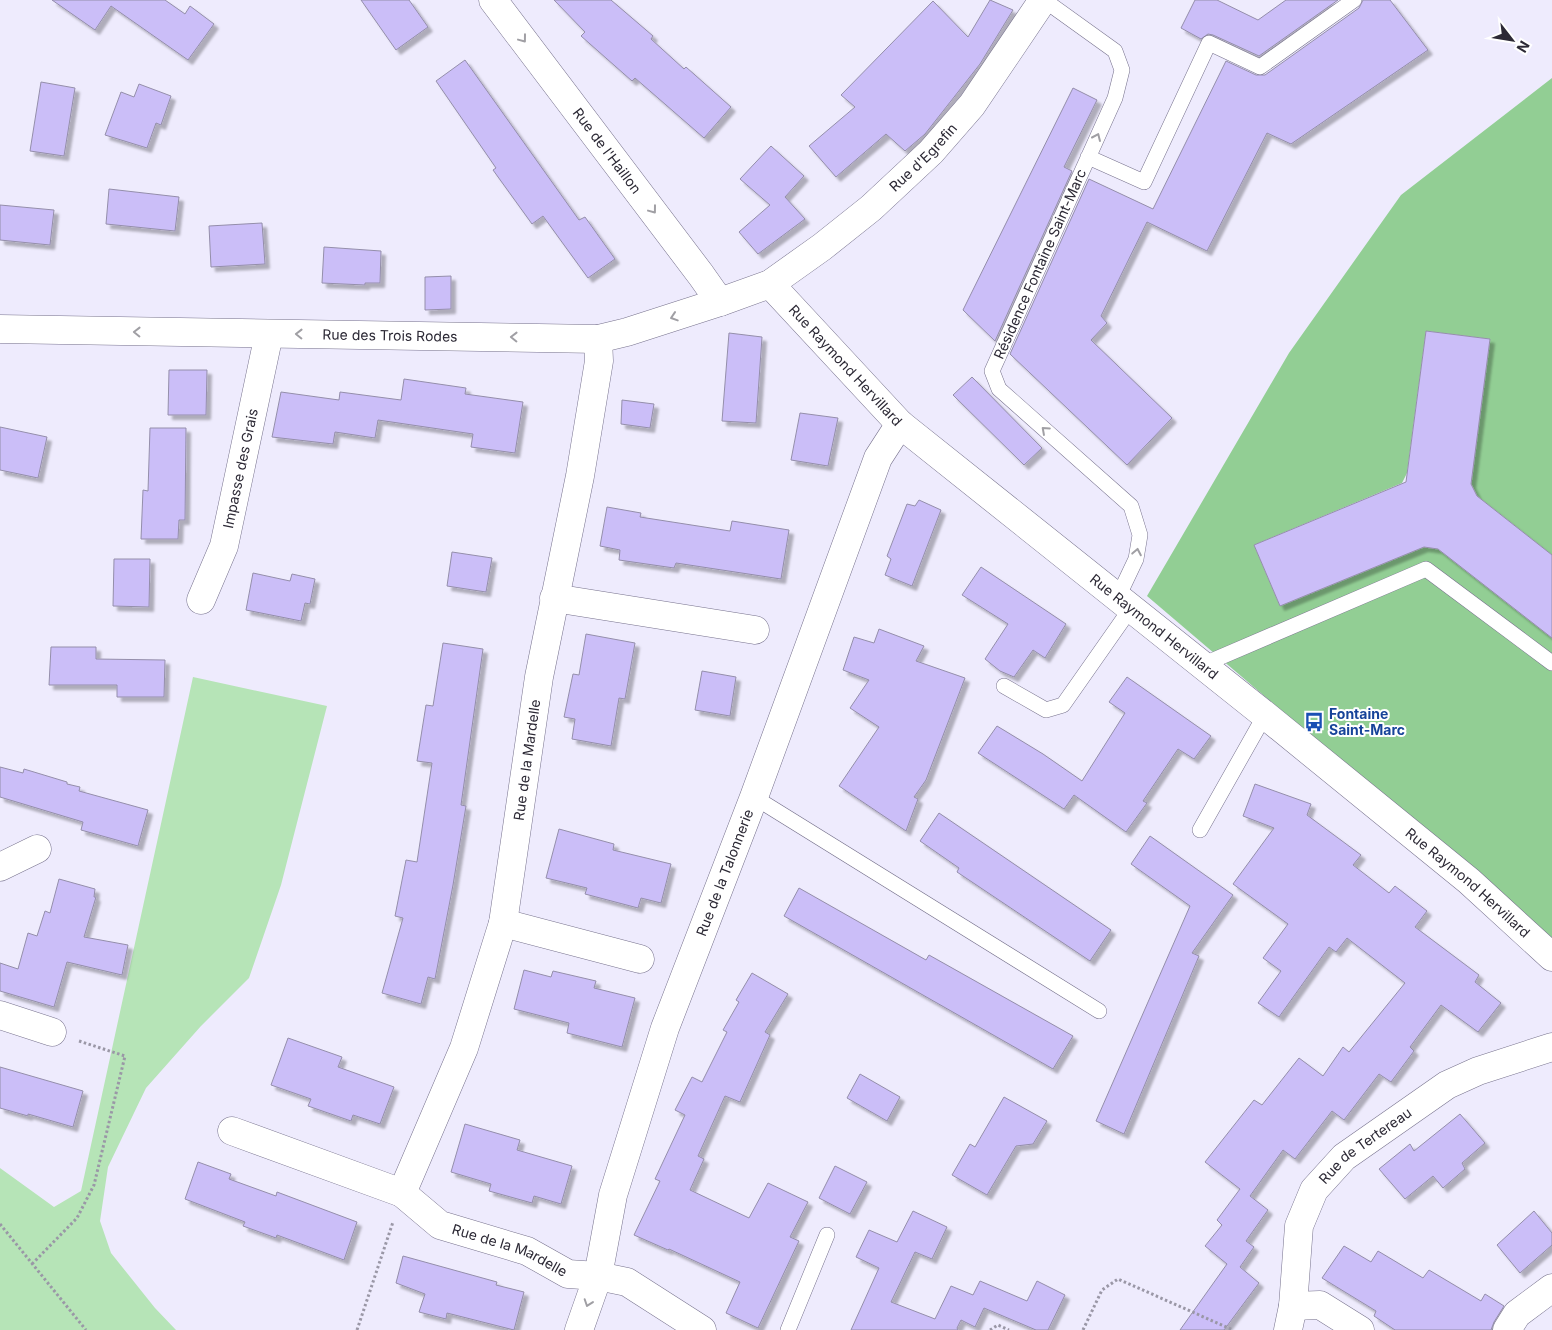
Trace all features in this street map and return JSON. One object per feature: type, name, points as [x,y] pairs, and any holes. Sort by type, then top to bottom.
[{"type":"street","name":"Rue de l'Haillon","points":[[494,0],[696,267],[720,302]]},
{"type":"street","name":"Rue d'Egrefin","points":[[770,284],[872,208],[931,152],[972,105],[1044,0]]},
{"type":"street","name":"Rue des Trois Rodes","points":[[0,329],[598,339],[627,332],[770,284]]},
{"type":"street","name":"Rue Raymond Hervillard","points":[[770,284],[900,424],[1125,602],[1469,881],[1552,957]]},
{"type":"street","name":"Impasse des Grais","points":[[201,600],[224,546],[269,334]]},
{"type":"street","name":"Rue de la Mardelle","points":[[402,1193],[464,1048],[503,923],[539,677],[580,476],[600,361],[598,339]]},
{"type":"street","name":"Rue de la Talonnerie","points":[[579,1330],[598,1276],[613,1195],[665,1028],[754,797],[878,458],[900,424]]},
{"type":"street","points":[[554,598],[755,630]]},
{"type":"street","points":[[0,867],[37,849]]},
{"type":"street","points":[[503,923],[640,959]]},
{"type":"street","points":[[0,1015],[52,1032]]},
{"type":"street","name":"Rue de Tertereau","points":[[1291,1318],[1299,1226],[1314,1190],[1344,1157],[1446,1085],[1478,1071],[1552,1047]]},
{"type":"street","name":"Rue de la Mardelle","points":[[232,1131],[402,1193],[440,1225],[527,1251],[568,1274],[598,1276]]},
{"type":"street","points":[[598,1276],[627,1282],[702,1330]]},
{"type":"street","points":[[1507,1330],[1517,1314],[1552,1288]]},
{"type":"street","points":[[1291,1318],[1320,1305],[1360,1330]]},
{"type":"lane","name":"Résidence Fontaine Saint-Marc","points":[[1004,686],[1046,710],[1063,705],[1125,602],[1140,535],[1131,506],[998,389],[992,371],[1115,98],[1122,70],[1115,51],[1044,0]]},
{"type":"lane","points":[[1088,157],[1144,182],[1209,44],[1260,68],[1354,0]]},
{"type":"lane","points":[[1202,665],[1426,569],[1552,663]]},
{"type":"lane","points":[[1200,830],[1265,715]]},
{"type":"lane","points":[[754,797],[1099,1010]]},
{"type":"lane","points":[[788,1330],[827,1236]]},
{"type":"path","points":[[32,1264],[77,1218],[94,1185],[125,1056],[52,1032]]},
{"type":"path","points":[[357,1330],[402,1193]]},
{"type":"path","points":[[0,1224],[86,1330]]},
{"type":"path","points":[[1083,1330],[1102,1290],[1118,1279],[1233,1330]]},
{"type":"path","points":[[990,1330],[998,1325],[1010,1330]]},
{"type":"green space","points":[[1552,78],[1552,555],[1477,496],[1471,484],[1490,339],[1426,331],[1407,473],[1402,483],[1254,545],[1280,606],[1424,547],[1438,549],[1552,638],[1552,941],[1147,596],[1289,353],[1401,195]]},
{"type":"green space","points":[[193,677],[327,706],[281,885],[249,978],[201,1026],[146,1088],[108,1167],[100,1221],[111,1253],[155,1308],[176,1330],[0,1330],[0,1168],[54,1207],[81,1191]]},
{"type":"building","points":[[52,0],[165,0],[185,14],[190,6],[214,24],[188,60],[111,6],[95,30]]},
{"type":"building","points":[[361,0],[409,0],[428,27],[396,50]]},
{"type":"building","points":[[554,0],[611,0],[653,36],[651,39],[684,69],[686,67],[731,107],[704,138],[635,78],[632,81],[581,36],[585,32]]},
{"type":"building","points":[[990,0],[1013,10],[980,64],[925,134],[905,151],[886,134],[836,177],[809,146],[855,107],[841,95],[933,1],[968,37]]},
{"type":"building","points":[[1195,0],[1217,0],[1258,20],[1286,0],[1338,0],[1259,56],[1213,35],[1208,34],[1201,39],[1181,28]]},
{"type":"building","points":[[1363,0],[1390,0],[1428,50],[1291,144],[1267,133],[1207,251],[1147,222],[1101,316],[1107,323],[1091,340],[1172,418],[1127,465],[1010,354],[1089,179],[1153,209],[1226,61],[1256,75],[1265,75],[1359,8]]},
{"type":"building","points":[[465,60],[579,220],[585,217],[615,259],[588,278],[543,216],[532,224],[493,170],[496,168],[436,81]]},
{"type":"building","points":[[41,82],[75,88],[64,156],[30,151]]},
{"type":"building","points":[[139,84],[171,96],[161,125],[156,123],[147,148],[105,135],[121,92],[134,97]]},
{"type":"building","points":[[1073,88],[1097,100],[1064,167],[1072,171],[995,341],[963,310]]},
{"type":"building","points":[[771,146],[804,176],[785,197],[805,219],[758,254],[739,232],[770,205],[740,179]]},
{"type":"building","points":[[109,189],[179,197],[175,231],[106,224]]},
{"type":"building","points":[[0,205],[54,210],[50,245],[0,240]]},
{"type":"building","points":[[262,223],[265,264],[211,267],[209,226]]},
{"type":"building","points":[[324,247],[381,251],[380,283],[365,283],[365,285],[322,283]]},
{"type":"building","points":[[451,276],[451,309],[425,310],[425,277]]},
{"type":"building","points":[[1426,331],[1490,339],[1471,484],[1477,496],[1552,555],[1552,638],[1438,549],[1424,547],[1280,606],[1254,545],[1406,482]]},
{"type":"building","points":[[729,333],[762,337],[756,423],[722,421]]},
{"type":"building","points":[[169,370],[207,370],[206,415],[168,415]]},
{"type":"building","points":[[972,377],[1042,448],[1024,465],[953,395]]},
{"type":"building","points":[[404,379],[466,388],[465,394],[523,402],[515,453],[471,447],[473,434],[378,420],[375,438],[335,432],[333,444],[272,437],[281,392],[339,400],[340,392],[401,400]]},
{"type":"building","points":[[622,400],[654,404],[650,428],[621,424]]},
{"type":"building","points":[[800,413],[838,418],[828,466],[791,460]]},
{"type":"building","points":[[0,427],[47,437],[38,478],[0,470]]},
{"type":"building","points":[[150,428],[186,428],[185,520],[179,520],[178,539],[141,539],[143,490],[148,491]]},
{"type":"building","points":[[919,500],[941,510],[912,586],[885,575],[891,559],[887,556],[907,504],[915,506]]},
{"type":"building","points":[[607,507],[641,513],[640,517],[730,531],[732,521],[789,530],[781,579],[676,563],[674,568],[619,560],[620,550],[600,546]]},
{"type":"building","points":[[452,552],[492,558],[486,592],[447,586]]},
{"type":"building","points":[[114,559],[150,559],[149,607],[113,606]]},
{"type":"building","points":[[981,567],[1066,624],[1045,658],[1033,650],[1014,677],[1000,671],[985,659],[1008,624],[962,595]]},
{"type":"building","points":[[253,573],[290,581],[292,574],[315,579],[310,604],[305,603],[301,621],[246,610]]},
{"type":"building","points":[[879,629],[924,646],[916,661],[965,678],[926,780],[914,797],[918,799],[906,831],[839,786],[879,727],[850,708],[869,680],[843,670],[854,637],[874,643]]},
{"type":"building","points":[[586,634],[635,643],[625,699],[619,698],[611,746],[572,739],[575,719],[564,717],[573,674],[579,675]]},
{"type":"building","points":[[443,643],[483,649],[461,805],[466,806],[453,885],[435,979],[428,977],[421,1004],[382,993],[403,918],[395,916],[406,860],[417,862],[432,763],[417,761],[426,705],[433,706]]},
{"type":"building","points":[[51,647],[96,647],[96,659],[165,660],[164,697],[117,697],[117,685],[49,685]]},
{"type":"building","points":[[702,671],[736,677],[730,716],[695,710]]},
{"type":"building","points":[[1127,677],[1211,736],[1194,759],[1178,749],[1143,801],[1147,803],[1126,832],[1074,795],[1064,809],[978,753],[997,726],[1082,781],[1125,713],[1109,702]]},
{"type":"building","points":[[0,767],[23,773],[24,769],[80,787],[79,791],[148,810],[138,846],[81,830],[83,822],[0,797]]},
{"type":"building","points":[[1255,784],[1311,804],[1307,815],[1361,855],[1353,865],[1389,893],[1395,886],[1427,911],[1415,927],[1479,975],[1475,982],[1501,1003],[1478,1032],[1441,1005],[1410,1047],[1414,1051],[1391,1082],[1379,1074],[1344,1120],[1332,1111],[1295,1159],[1283,1150],[1250,1196],[1268,1210],[1246,1241],[1254,1247],[1240,1267],[1259,1283],[1224,1330],[1180,1330],[1227,1264],[1205,1246],[1222,1225],[1217,1220],[1240,1189],[1205,1162],[1254,1100],[1262,1105],[1299,1058],[1323,1076],[1343,1047],[1349,1052],[1405,983],[1347,938],[1336,952],[1329,947],[1279,1017],[1258,1003],[1281,971],[1263,958],[1288,924],[1233,884],[1274,828],[1243,816]]},
{"type":"building","points":[[939,813],[1111,930],[1090,961],[957,872],[959,868],[920,841]]},
{"type":"building","points":[[559,829],[614,844],[613,850],[671,864],[661,903],[641,898],[638,908],[585,894],[587,888],[546,878]]},
{"type":"building","points":[[1150,836],[1233,895],[1192,953],[1199,956],[1124,1134],[1096,1121],[1190,906],[1131,864]]},
{"type":"building","points":[[59,879],[95,889],[94,897],[96,897],[84,937],[128,945],[122,975],[67,962],[54,1007],[0,991],[0,963],[18,969],[28,933],[37,936],[45,911],[50,913]]},
{"type":"building","points":[[799,888],[926,960],[929,955],[1073,1036],[1053,1069],[784,916]]},
{"type":"building","points":[[524,970],[551,977],[553,971],[596,981],[594,988],[635,998],[622,1047],[567,1033],[569,1023],[514,1009]]},
{"type":"building","points":[[752,973],[788,994],[765,1032],[770,1035],[740,1102],[725,1096],[698,1156],[704,1159],[690,1190],[749,1218],[768,1183],[808,1202],[790,1237],[799,1241],[758,1328],[726,1313],[740,1282],[634,1235],[660,1181],[655,1179],[685,1115],[675,1110],[692,1077],[702,1082],[727,1032],[723,1030],[739,1002],[736,1000]]},
{"type":"building","points":[[288,1038],[342,1057],[338,1067],[394,1087],[380,1124],[353,1115],[351,1121],[308,1106],[311,1099],[271,1085]]},
{"type":"building","points":[[0,1067],[83,1091],[73,1127],[0,1108]]},
{"type":"building","points":[[860,1074],[900,1097],[887,1121],[847,1098]]},
{"type":"building","points":[[1004,1097],[1047,1121],[1033,1144],[1016,1146],[987,1195],[952,1175],[970,1144],[975,1147]]},
{"type":"building","points":[[1460,1114],[1485,1143],[1462,1163],[1465,1169],[1443,1188],[1433,1176],[1405,1199],[1379,1169],[1410,1144],[1414,1151]]},
{"type":"building","points":[[465,1124],[520,1140],[517,1150],[572,1166],[561,1204],[534,1196],[532,1203],[489,1191],[491,1184],[451,1172]]},
{"type":"building","points":[[198,1162],[231,1174],[229,1179],[276,1196],[277,1192],[357,1222],[344,1260],[277,1235],[276,1238],[243,1226],[245,1222],[185,1199]]},
{"type":"building","points":[[835,1166],[867,1182],[850,1214],[819,1198]]},
{"type":"building","points":[[913,1211],[947,1227],[932,1259],[915,1252],[891,1302],[935,1319],[951,1286],[973,1295],[980,1281],[1027,1301],[1037,1281],[1065,1295],[1048,1330],[1036,1330],[984,1308],[975,1327],[961,1320],[957,1328],[958,1330],[851,1330],[879,1268],[856,1257],[869,1230],[897,1242]]},
{"type":"building","points":[[1534,1211],[1552,1233],[1552,1245],[1520,1273],[1497,1245]]},
{"type":"building","points":[[1344,1246],[1371,1262],[1378,1251],[1423,1278],[1429,1270],[1481,1301],[1485,1294],[1504,1306],[1491,1330],[1395,1330],[1374,1316],[1376,1311],[1322,1278]]},
{"type":"building","points":[[403,1256],[497,1282],[496,1285],[524,1292],[514,1330],[447,1313],[446,1319],[419,1312],[425,1294],[396,1283]]},
{"type":"place","name":"Fontaine Saint-Marc","points":[[1314,722]]}]
